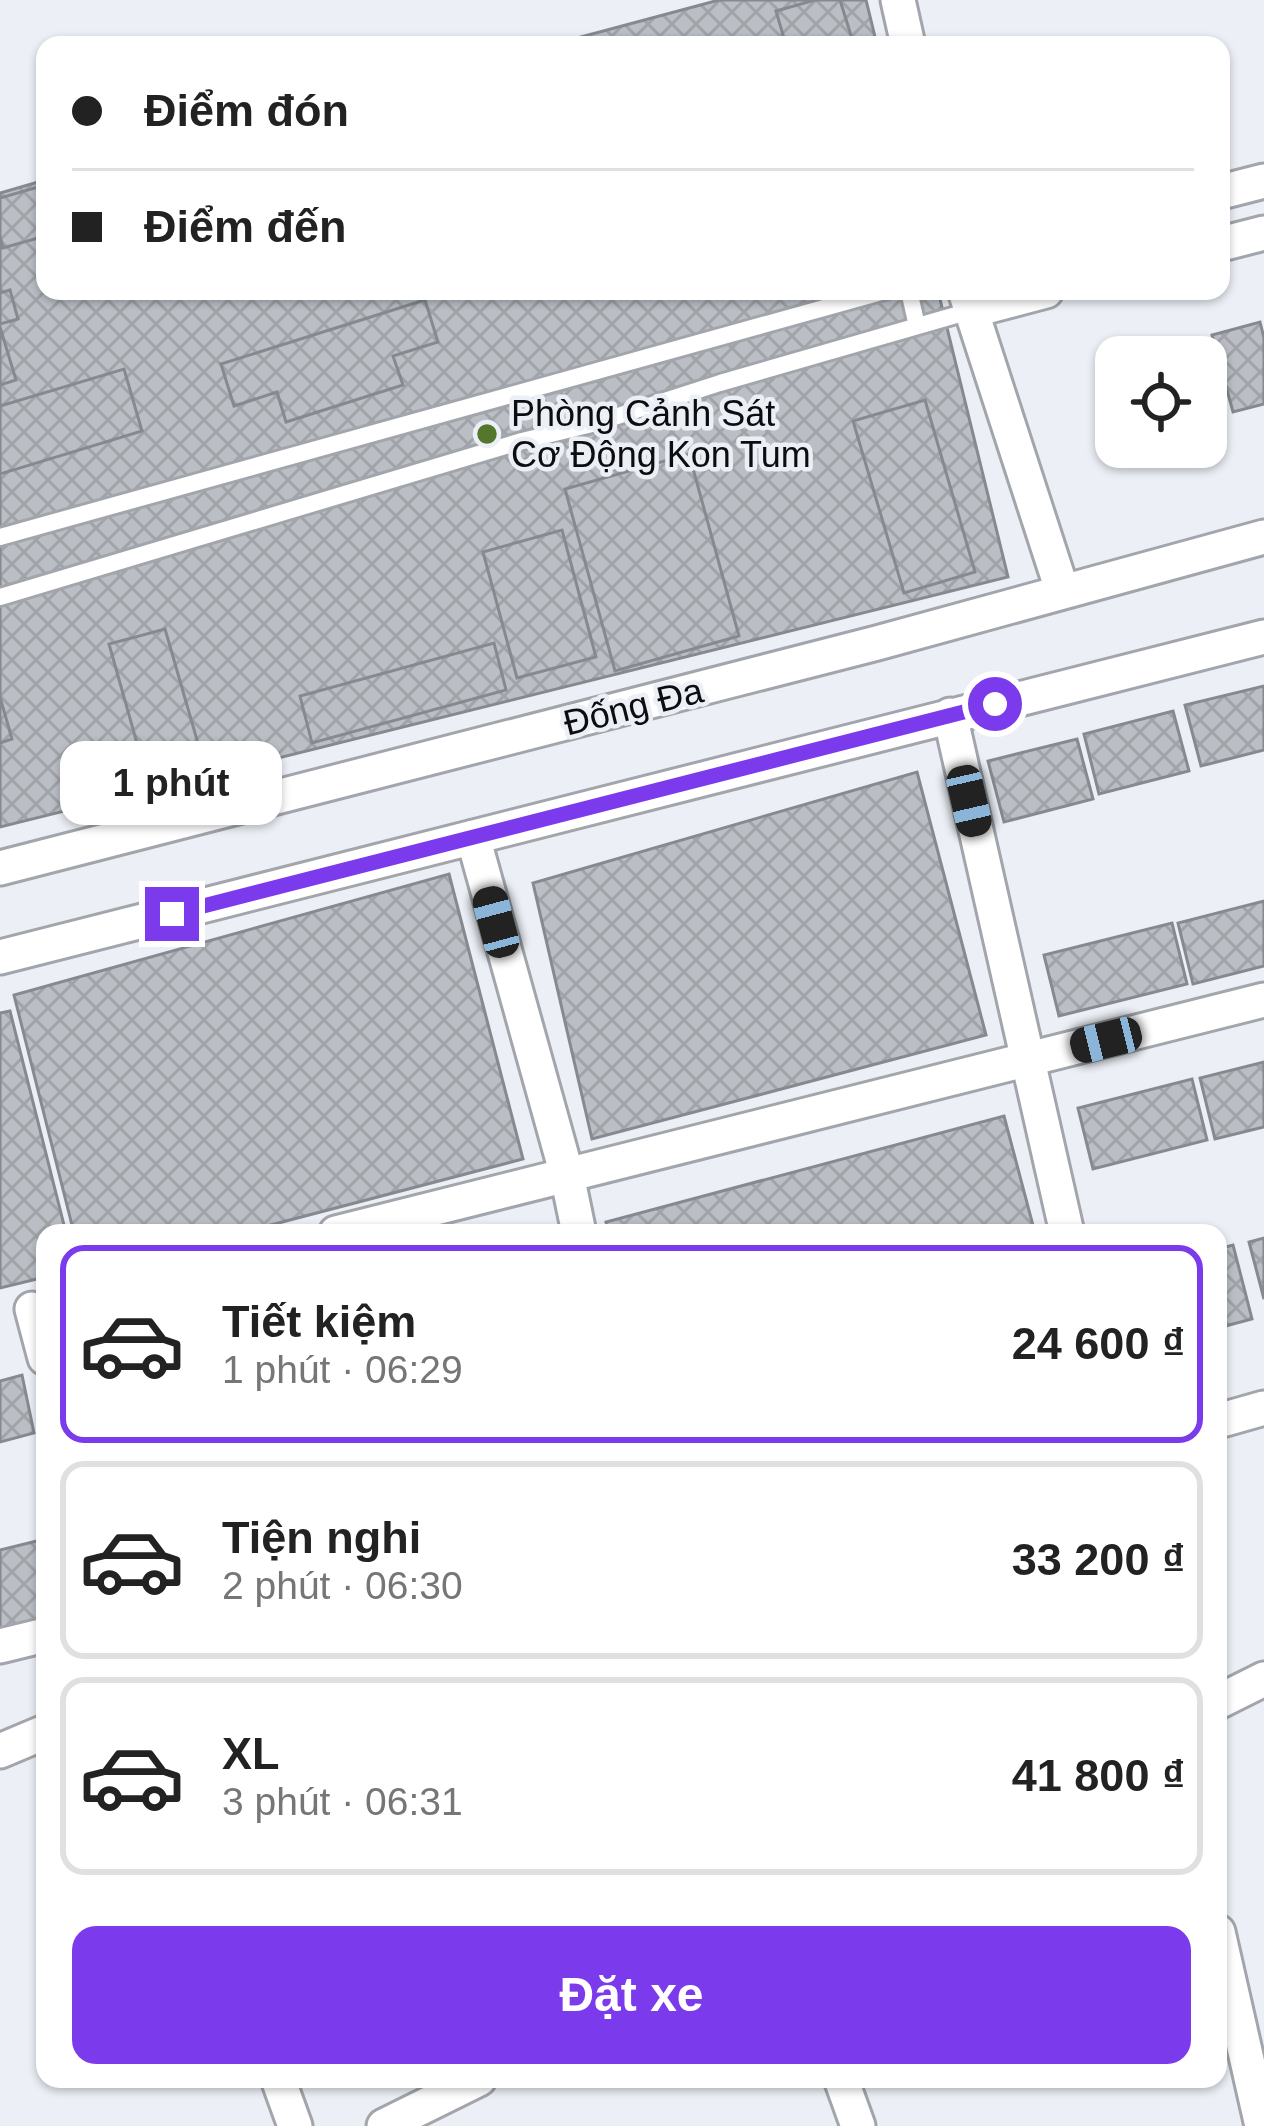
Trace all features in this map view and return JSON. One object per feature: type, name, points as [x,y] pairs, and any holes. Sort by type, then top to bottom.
[{"type":"street","points":[[898,0],[906,36]]},
{"type":"street","points":[[1230,190],[1264,181]]},
{"type":"street","points":[[1230,241],[1264,232]]},
{"type":"street","points":[[967,301],[1061,590]]},
{"type":"street","name":"Đống Đa","points":[[0,868],[877,644],[1264,536]]},
{"type":"street","points":[[0,957],[1264,637]]},
{"type":"street","points":[[950,715],[1064,1224]]},
{"type":"street","points":[[473,837],[577,1224]]},
{"type":"street","points":[[372,1224],[1264,1000]]},
{"type":"street","points":[[1227,1418],[1264,1408]]},
{"type":"street","points":[[0,1646],[36,1637]]},
{"type":"street","points":[[1227,1698],[1264,1679]]},
{"type":"street","points":[[0,1751],[36,1736]]},
{"type":"street","points":[[1227,1972],[1262,2126]]},
{"type":"street","points":[[281,2088],[295,2126]]},
{"type":"street","points":[[384,2126],[461,2088]]},
{"type":"street","points":[[844,2088],[858,2126]]},
{"type":"lane","points":[[0,537],[853,300]]},
{"type":"lane","points":[[911,300],[917,326]]},
{"type":"lane","points":[[0,598],[917,326],[967,301]]},
{"type":"building","points":[[719,0],[866,0],[875,36],[585,36]]},
{"type":"building","points":[[815,0],[840,0],[851,36],[783,36],[776,11]]},
{"type":"building","name":"Phòng Cảnh Sát Cơ Động Kon Tum","points":[[36,183],[36,300],[940,300],[1008,577],[0,827],[0,193]]},
{"type":"building","points":[[36,188],[36,239],[3,248],[0,198]]},
{"type":"building","points":[[10,290],[18,319],[0,324],[0,293]]},
{"type":"building","points":[[425,300],[438,342],[393,356],[403,385],[286,422],[277,392],[234,406],[221,364]]},
{"type":"building","points":[[1260,322],[1264,404],[1233,412],[1227,390],[1227,336],[1212,335]]},
{"type":"building","points":[[0,327],[16,380],[0,385]]},
{"type":"building","points":[[124,369],[142,431],[0,474],[0,406]]},
{"type":"building","points":[[925,400],[975,572],[904,593],[853,421]]},
{"type":"building","points":[[689,454],[739,636],[615,671],[565,489]]},
{"type":"building","points":[[562,530],[596,657],[517,678],[483,552]]},
{"type":"building","points":[[165,629],[208,778],[151,793],[109,644]]},
{"type":"building","points":[[494,643],[506,690],[312,743],[300,696]]},
{"type":"building","points":[[1264,686],[1264,750],[1201,766],[1185,705]]},
{"type":"building","points":[[0,697],[12,739],[0,743]]},
{"type":"building","points":[[1173,711],[1189,771],[1099,794],[1084,734]]},
{"type":"building","points":[[1077,739],[1093,799],[1004,822],[988,761]]},
{"type":"building","points":[[917,772],[986,1035],[592,1139],[533,883]]},
{"type":"building","points":[[449,874],[523,1159],[274,1224],[72,1224],[14,995]]},
{"type":"building","points":[[1264,901],[1264,966],[1193,984],[1178,923]]},
{"type":"building","points":[[1172,923],[1187,984],[1059,1016],[1044,955]]},
{"type":"building","points":[[10,1011],[64,1224],[36,1224],[36,1279],[0,1288],[0,1013]]},
{"type":"building","points":[[1264,1062],[1264,1127],[1215,1139],[1200,1078]]},
{"type":"building","points":[[1192,1079],[1207,1140],[1093,1169],[1078,1108]]},
{"type":"building","points":[[1004,1116],[1033,1224],[607,1224]]},
{"type":"building","points":[[1264,1238],[1264,1299],[1249,1242]]},
{"type":"building","points":[[1233,1245],[1252,1319],[1227,1326],[1227,1247]]},
{"type":"building","points":[[22,1375],[34,1433],[0,1442],[0,1381]]},
{"type":"building","points":[[36,1541],[36,1627],[0,1636],[0,1550]]},
{"type":"place","name":"Phòng Cảnh Sát Cơ Động Kon Tum","points":[[487,434]]},
{"type":"route","points":[[172,914],[995,704]]}]
